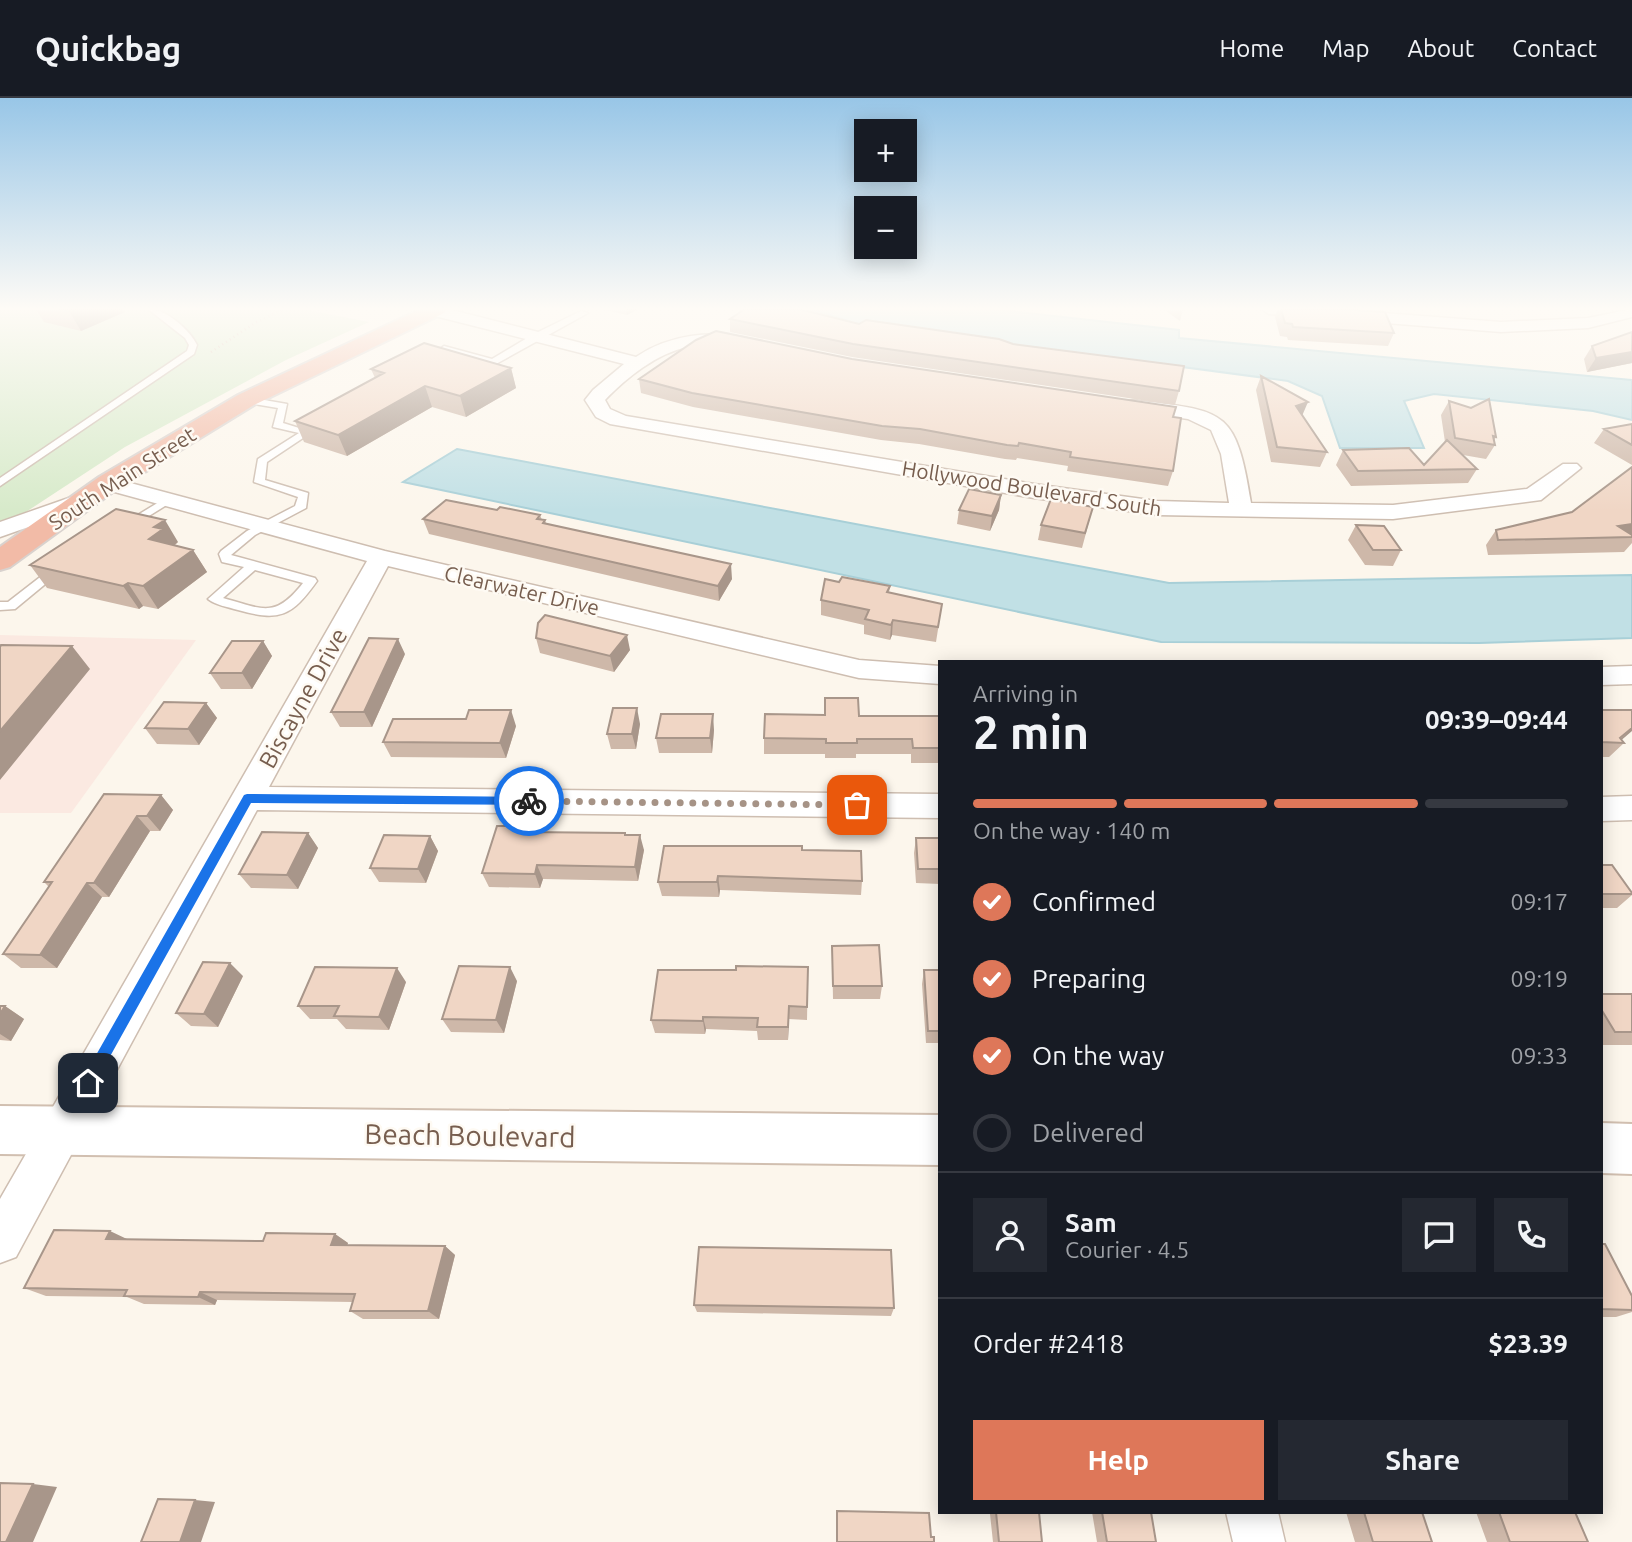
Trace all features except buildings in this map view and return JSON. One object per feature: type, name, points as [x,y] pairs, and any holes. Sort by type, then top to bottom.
[{"type":"highway","name":"South Main Street","points":[[0,561],[108,483],[246,400],[296,376]]},
{"type":"street","name":"Hollywood Boulevard South","points":[[620,376],[595,400],[600,412],[611,417],[650,426],[1106,503],[1157,509],[1393,512],[1533,495],[1570,468]]},
{"type":"street","points":[[1119,404],[1202,417],[1218,425],[1228,442],[1241,511]]},
{"type":"street","name":"Clearwater Drive","points":[[108,483],[381,557],[859,669],[938,675]]},
{"type":"street","points":[[0,530],[83,500]]},
{"type":"street","name":"Biscayne Drive","points":[[0,1241],[381,557]]},
{"type":"street","points":[[1603,676],[1632,675]]},
{"type":"street","points":[[247,798],[938,806]]},
{"type":"street","points":[[1603,808],[1632,808]]},
{"type":"street","name":"Beach Boulevard","points":[[0,1130],[938,1140]]},
{"type":"street","points":[[1603,1148],[1632,1149]]},
{"type":"street","points":[[1252,1514],[1259,1542]]},
{"type":"lane","points":[[0,483],[155,376]]},
{"type":"lane","points":[[246,400],[284,406],[277,425],[307,432],[262,461],[259,482],[304,495],[300,508],[241,540],[225,554],[226,559],[253,566],[276,572],[311,582],[289,606],[279,612],[267,612],[214,599],[253,566]]},
{"type":"lane","points":[[111,535],[169,499]]},
{"type":"lane","points":[[0,606],[11,606],[63,564]]},
{"type":"shaded area","points":[[0,635],[196,640],[71,813],[0,813]]},
{"type":"green space","points":[[0,376],[256,376],[125,447],[0,529]]},
{"type":"water","points":[[1253,376],[1593,376],[1632,380],[1632,420],[1593,411],[1434,394],[1404,401],[1424,448],[1340,448],[1322,396],[1288,381]]},
{"type":"water","points":[[457,449],[1169,583],[1632,575],[1632,638],[1479,643],[1161,642],[403,482]]},
{"type":"way so far","points":[[529,801],[857,805]]},
{"type":"route","points":[[88,1083],[247,798],[529,801]]}]
